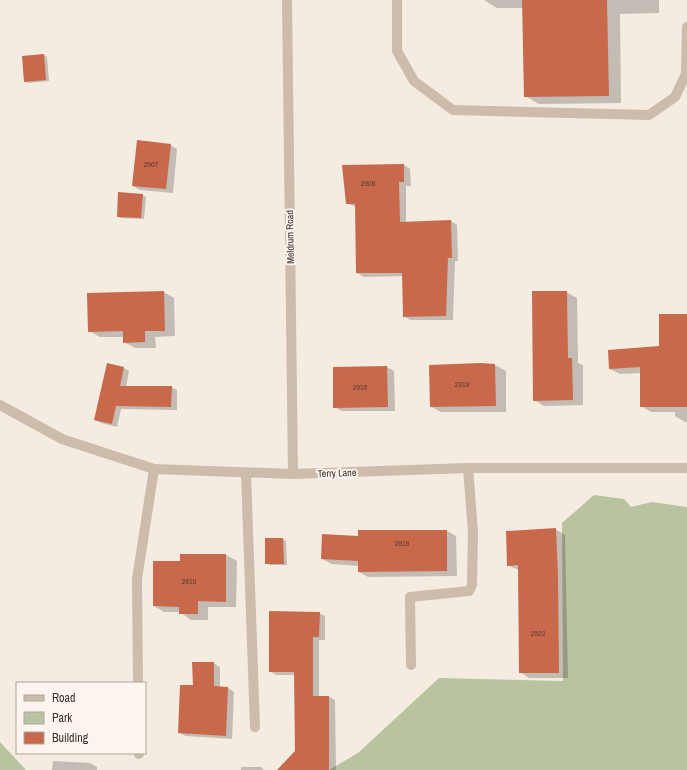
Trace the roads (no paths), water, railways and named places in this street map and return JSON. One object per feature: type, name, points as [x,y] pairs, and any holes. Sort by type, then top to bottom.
[{"type":"street","name":"Meldrum Road","points":[[287,0],[293,474]]},
{"type":"street","points":[[397,0],[397,52],[414,81],[454,110],[649,115],[675,97],[686,74],[687,27]]},
{"type":"street","name":"Terry Lane","points":[[0,405],[62,439],[154,469],[293,474],[468,468],[687,468]]},
{"type":"street","points":[[411,665],[410,596],[469,591],[472,585],[472,532],[468,468]]},
{"type":"street","points":[[138,682],[137,579],[154,469]]},
{"type":"street","points":[[246,473],[255,727]]}]
